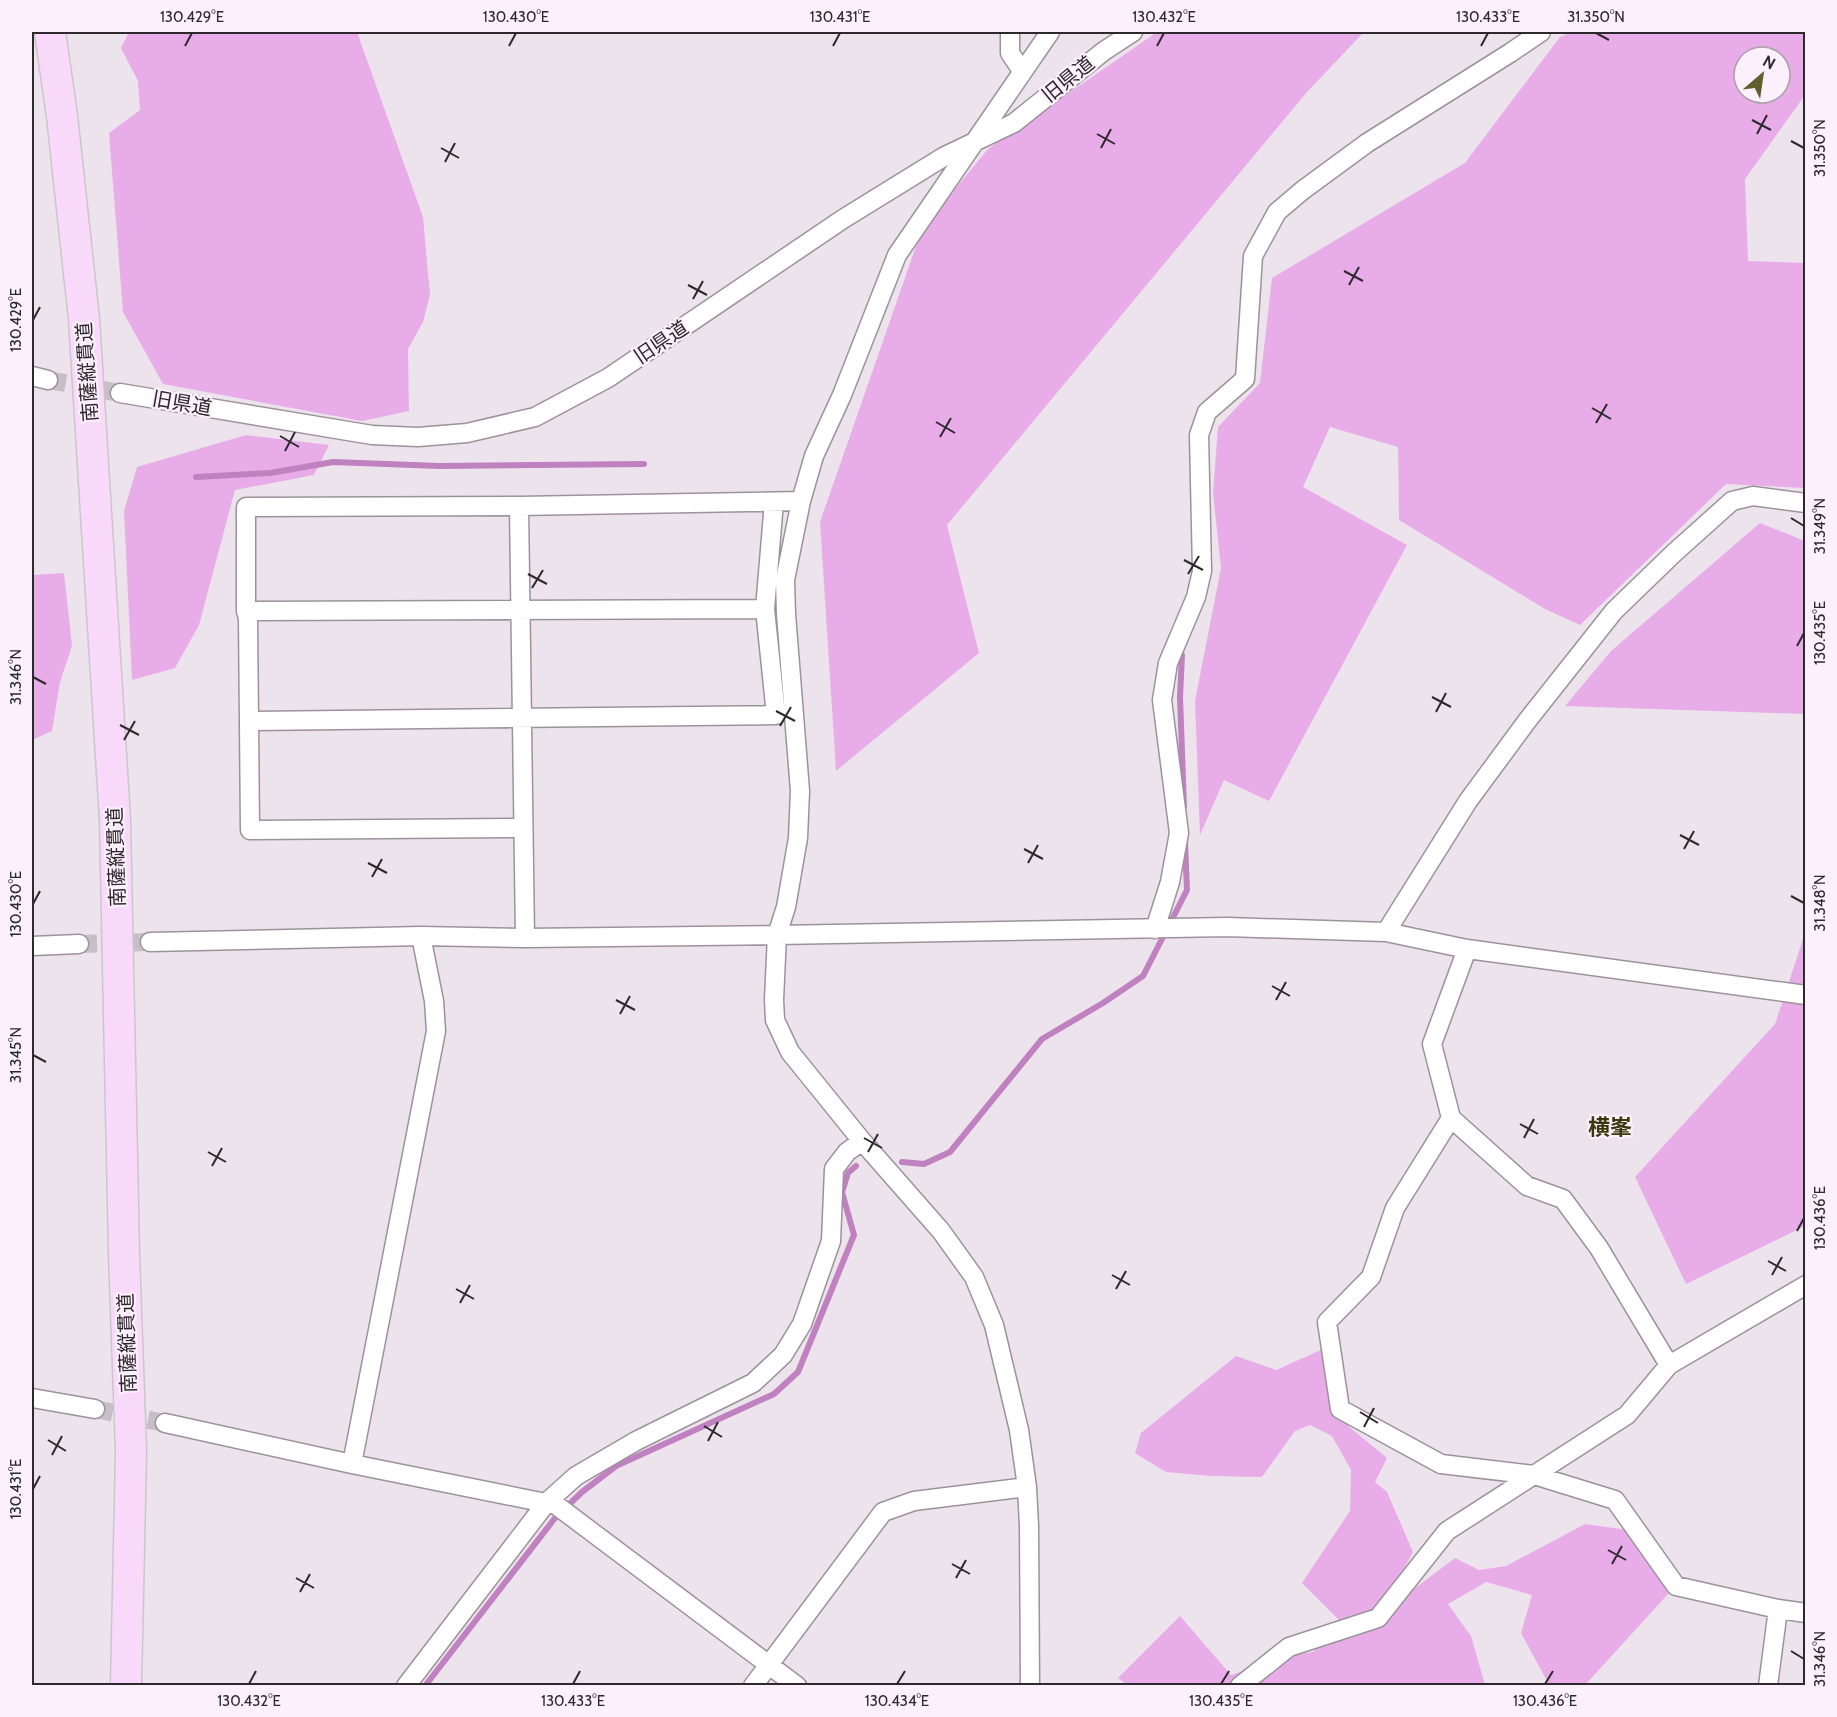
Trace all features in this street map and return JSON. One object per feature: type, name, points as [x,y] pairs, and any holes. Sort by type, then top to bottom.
[{"type":"main road","name":"南薩縦貫道","points":[[51,32],[84,319],[116,820],[124,1242],[131,1451],[126,1686]]},
{"type":"street","points":[[1010,32],[1010,53],[1022,71]]},
{"type":"street","points":[[1030,1686],[1027,1487],[1019,1430],[994,1325],[974,1277],[941,1231],[862,1141],[790,1052],[776,1020],[774,999],[777,935],[786,907],[798,826],[800,791],[785,580],[801,501],[814,456],[842,395],[897,255],[1050,32]]},
{"type":"street","name":"旧県道","points":[[120,393],[372,435],[418,437],[467,433],[535,417],[608,378],[843,219],[945,156],[1014,123],[1104,51],[1133,32]]},
{"type":"street","points":[[1165,929],[1170,882],[1179,833],[1162,700],[1168,663],[1196,597],[1202,571],[1199,435],[1207,412],[1245,379],[1253,256],[1277,212],[1302,190],[1367,143],[1510,54],[1541,32]]},
{"type":"street","points":[[1386,932],[1468,801],[1527,721],[1614,611],[1732,501],[1753,496],[1806,503]]},
{"type":"street","points":[[523,828],[250,830],[246,507],[519,506],[801,501]]},
{"type":"street","points":[[249,721],[776,715],[765,609],[774,502]]},
{"type":"street","points":[[519,506],[525,938]]},
{"type":"street","points":[[246,611],[765,609]]},
{"type":"street","points":[[150,942],[421,936],[525,938],[1227,927],[1386,932],[1467,949],[1806,995]]},
{"type":"street","points":[[352,1464],[436,1030],[434,1001],[421,936]]},
{"type":"street","points":[[32,946],[79,944]]},
{"type":"street","points":[[1467,949],[1432,1044],[1451,1118],[1527,1186],[1563,1199],[1599,1248],[1669,1365]]},
{"type":"street","points":[[1451,1118],[1395,1208],[1371,1278],[1327,1322],[1340,1409],[1441,1464],[1534,1475],[1615,1500],[1676,1586],[1806,1613]]},
{"type":"street","points":[[406,1686],[557,1507],[576,1476],[636,1441],[753,1383],[783,1354],[802,1324],[831,1241],[834,1169],[847,1152],[862,1141]]},
{"type":"street","points":[[1240,1686],[1289,1647],[1378,1618],[1447,1531],[1627,1415],[1669,1365],[1806,1285]]},
{"type":"street","points":[[32,1398],[95,1409]]},
{"type":"street","points":[[165,1423],[557,1507],[797,1686]]},
{"type":"street","points":[[753,1686],[883,1512],[914,1501],[1027,1487]]},
{"type":"street","points":[[1768,1686],[1778,1609]]},
{"type":"shaded area","points":[[129,32],[357,32],[423,217],[430,295],[423,322],[408,349],[409,411],[362,421],[163,384],[123,312],[109,133],[140,110],[138,81],[121,48]]},
{"type":"shaded area","points":[[1157,32],[1364,32],[1307,92],[947,525],[979,653],[836,771],[820,522],[922,229],[988,149]]},
{"type":"shaded area","points":[[1572,32],[1805,32],[1805,95],[1745,179],[1748,261],[1805,263],[1805,488],[1726,484],[1580,625],[1545,609],[1399,520],[1398,447],[1330,427],[1303,487],[1407,545],[1269,801],[1224,780],[1200,835],[1195,701],[1221,568],[1213,493],[1218,427],[1260,383],[1272,278],[1465,163],[1560,37]]},
{"type":"shaded area","points":[[246,435],[329,445],[314,475],[235,490],[199,625],[175,668],[132,680],[124,511],[137,467]]},
{"type":"shaded area","points":[[1760,523],[1805,541],[1805,714],[1565,706],[1611,651]]},
{"type":"shaded area","points":[[64,573],[72,646],[60,682],[52,731],[32,740],[32,575]]},
{"type":"shaded area","points":[[1805,933],[1805,1226],[1686,1284],[1635,1177],[1775,1024]]},
{"type":"shaded area","points":[[1321,1350],[1348,1426],[1387,1458],[1375,1482],[1387,1492],[1413,1552],[1398,1580],[1410,1592],[1455,1558],[1479,1570],[1506,1566],[1585,1524],[1628,1530],[1669,1593],[1585,1685],[1549,1685],[1521,1633],[1532,1595],[1486,1582],[1448,1604],[1471,1636],[1485,1685],[1129,1686],[1118,1678],[1180,1616],[1231,1675],[1292,1655],[1313,1652],[1339,1620],[1302,1583],[1350,1511],[1351,1470],[1332,1436],[1310,1425],[1295,1431],[1262,1477],[1166,1472],[1135,1453],[1141,1433],[1236,1356],[1276,1370]]},
{"type":"waterway","points":[[196,477],[270,473],[333,462],[439,466],[644,464]]},
{"type":"waterway","points":[[1182,655],[1180,697],[1184,807]]},
{"type":"waterway","points":[[902,1162],[924,1164],[950,1152],[1042,1039],[1143,976],[1187,890],[1185,841]]},
{"type":"waterway","points":[[425,1686],[555,1518],[582,1492],[616,1466],[774,1394],[798,1372],[854,1235],[842,1192],[848,1173],[856,1166]]},
{"type":"tunnel","points":[[48,380],[120,393]]},
{"type":"tunnel","points":[[79,944],[150,942]]},
{"type":"tunnel","points":[[95,1409],[165,1423]]},
{"type":"district","name":"横峯","points":[[1610,1127]]}]
